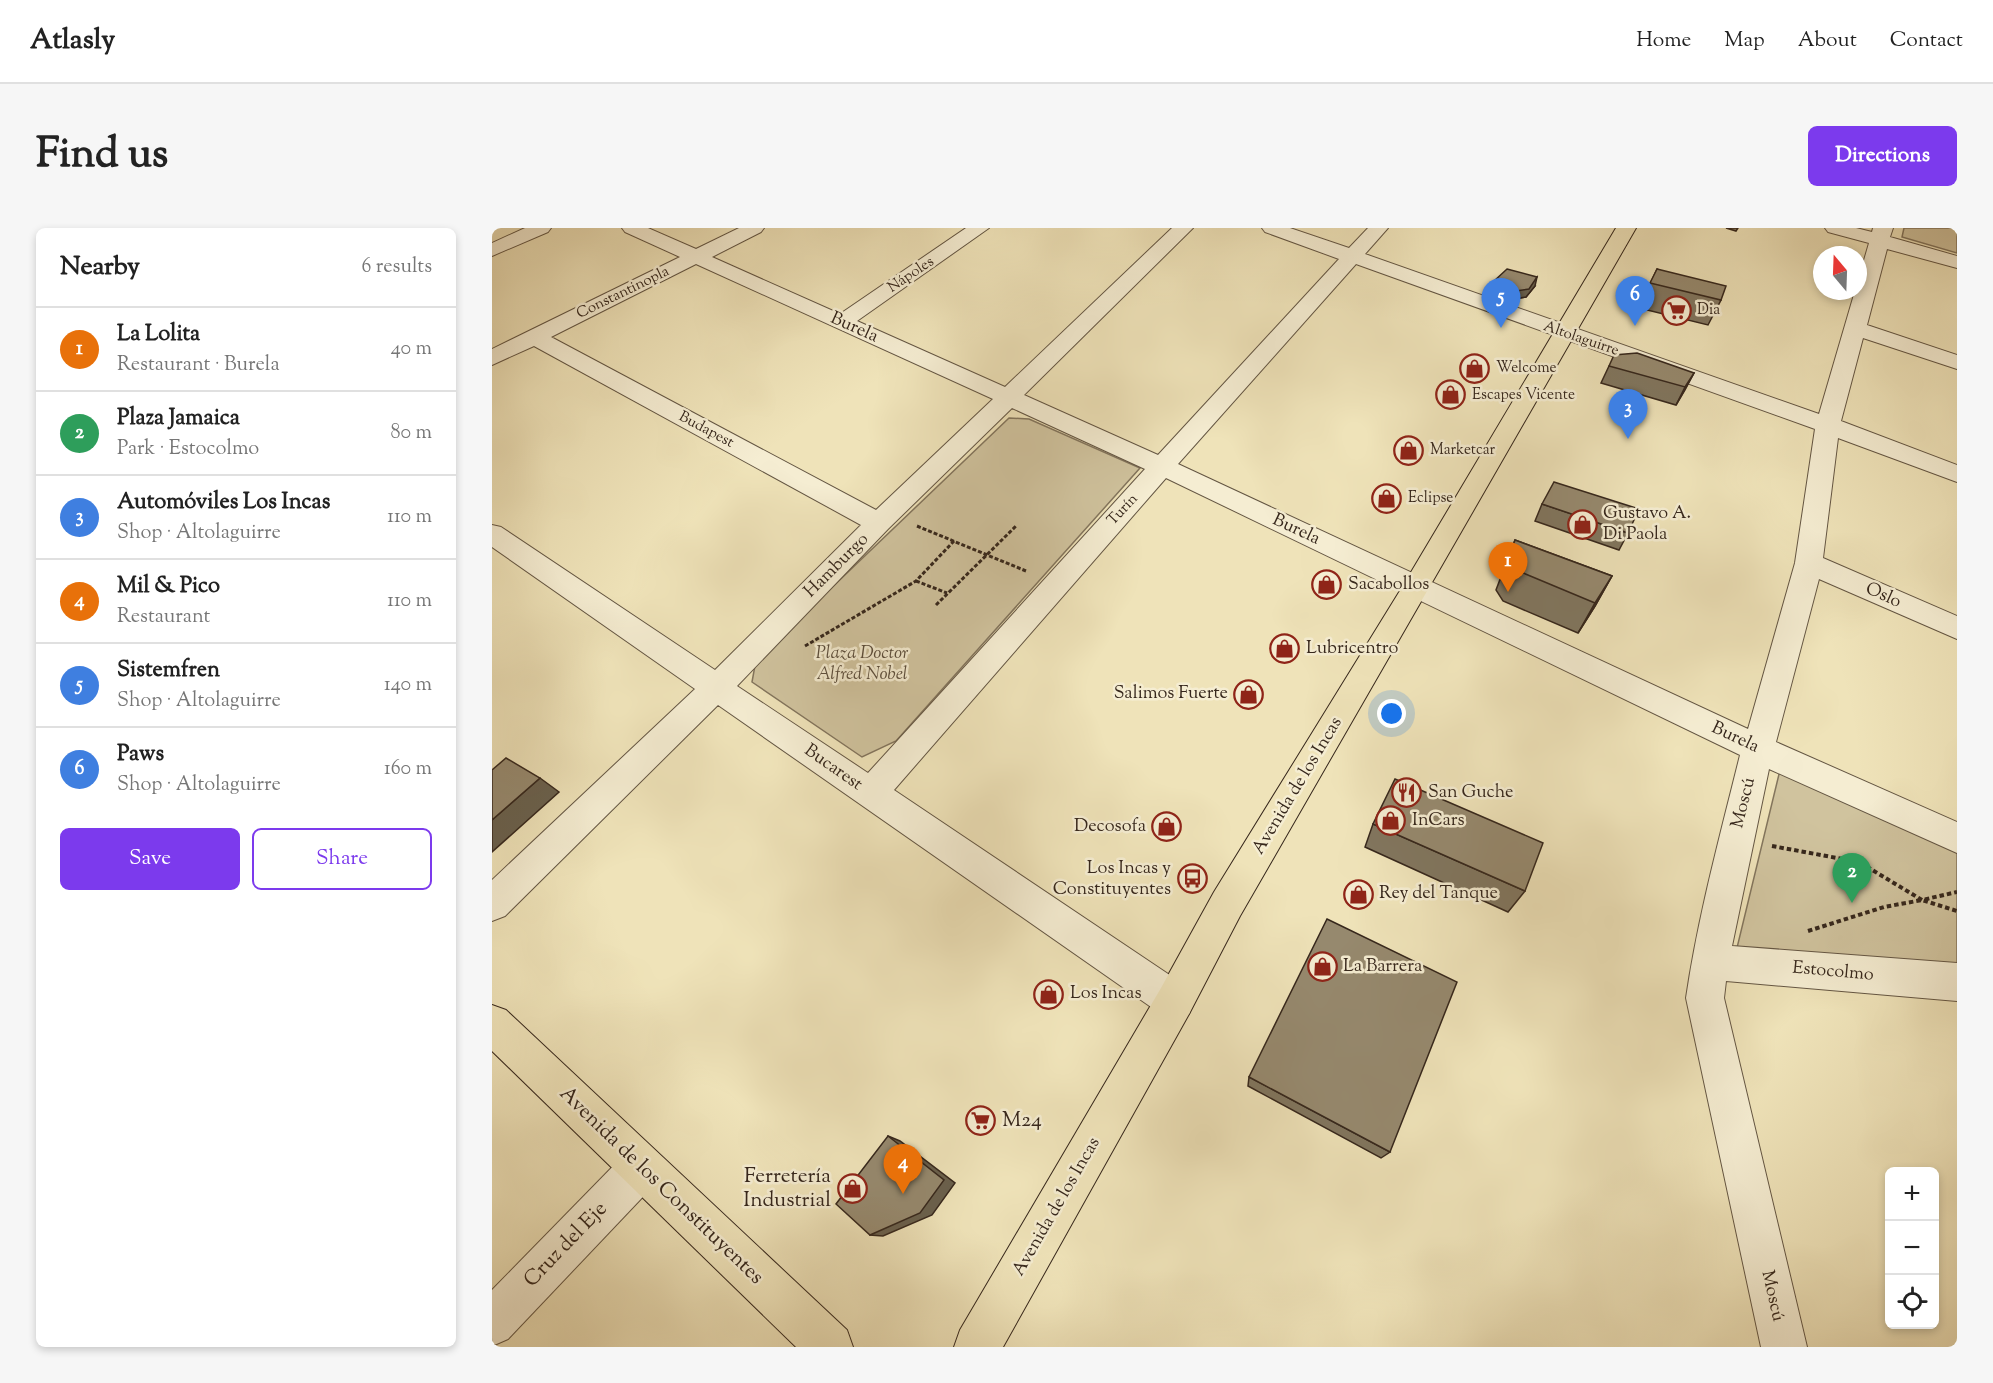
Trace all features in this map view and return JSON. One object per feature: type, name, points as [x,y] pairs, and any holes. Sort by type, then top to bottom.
[{"type":"main road","name":"Avenida de los Incas","points":[[977,1347],[1175,1000],[1227,904],[1417,587],[1626,228]]},
{"type":"main road","name":"Avenida de los Constituyentes","points":[[492,1024],[641,1168],[814,1342]]},
{"type":"street","points":[[492,250],[541,228]]},
{"type":"street","name":"Burela","points":[[632,228],[1163,466],[1758,749],[1957,838]]},
{"type":"street","name":"Constantinopla","points":[[492,358],[754,228]]},
{"type":"street","name":"Nápoles","points":[[842,322],[979,228]]},
{"type":"street","name":"Hamburgo","points":[[492,904],[717,687],[884,518],[1183,228]]},
{"type":"street","name":"Altolaguirre","points":[[1272,228],[1828,425],[1957,474]]},
{"type":"street","name":"Turín","points":[[870,794],[1057,582],[1378,228]]},
{"type":"street","points":[[1835,228],[1881,234],[1957,262]]},
{"type":"street","name":"Moscú","points":[[1784,1347],[1705,998],[1710,962],[1736,839],[1809,563],[1828,425],[1881,234]]},
{"type":"street","points":[[1856,329],[1957,362]]},
{"type":"street","name":"Budapest","points":[[534,337],[884,518]]},
{"type":"street","name":"Bucarest","points":[[492,534],[1175,1000]]},
{"type":"street","name":"Oslo","points":[[1809,563],[1957,628]]},
{"type":"street","name":"Estocolmo","points":[[1710,962],[1957,982]]},
{"type":"street","name":"Cruz del Eje","points":[[492,1323],[641,1168]]},
{"type":"path","points":[[884,518],[954,541],[985,556],[1057,582]]},
{"type":"path","points":[[936,605],[1016,526]]},
{"type":"path","points":[[799,649],[916,581],[954,541]]},
{"type":"path","points":[[916,581],[947,593]]},
{"type":"path","points":[[1736,839],[1859,862],[1922,900],[1957,911]]},
{"type":"path","points":[[1797,934],[1884,906],[1957,892]]},
{"type":"green space","points":[[1904,228],[1957,228],[1957,253],[1902,237]]},
{"type":"green space","name":"Plaza Doctor Alfred Nobel","points":[[1009,418],[1029,419],[1140,468],[896,741],[862,757],[752,682],[756,660]]},
{"type":"green space","points":[[1780,770],[1957,850],[1957,973],[1735,956]]},
{"type":"building","points":[[1507,269],[1537,277],[1529,289],[1516,291],[1493,282]]},
{"type":"building","points":[[1657,269],[1726,286],[1721,300],[1650,283]]},
{"type":"building","points":[[1637,353],[1694,373],[1685,387],[1609,366],[1614,355]]},
{"type":"building","points":[[1554,482],[1639,509],[1628,533],[1542,504]]},
{"type":"building","points":[[1515,540],[1612,576],[1595,603],[1516,570],[1508,559]]},
{"type":"building","points":[[506,758],[540,778],[492,820],[492,770]]},
{"type":"building","points":[[1395,779],[1543,843],[1525,891],[1373,824]]},
{"type":"building","points":[[1327,919],[1457,982],[1390,1152],[1249,1077]]},
{"type":"building","points":[[888,1136],[944,1180],[920,1213],[870,1235],[836,1204]]},
{"type":"place","name":"Dia","points":[[1676,310]]},
{"type":"place","name":"Paws","points":[[1635,326]]},
{"type":"place","name":"Sistemfren","points":[[1501,328]]},
{"type":"place","name":"Welcome","points":[[1475,368]]},
{"type":"place","name":"Escapes Vicente","points":[[1451,395]]},
{"type":"place","name":"Automóviles Los Incas","points":[[1628,439]]},
{"type":"place","name":"Marketcar","points":[[1409,450]]},
{"type":"place","name":"Eclipse","points":[[1387,498]]},
{"type":"place","name":"Gustavo A. Di Paola","points":[[1582,524]]},
{"type":"place","name":"Sacabollos","points":[[1327,585]]},
{"type":"place","name":"La Lolita","points":[[1508,592]]},
{"type":"place","name":"Lubricentro","points":[[1285,649]]},
{"type":"place","name":"Salimos Fuerte","points":[[1249,694]]},
{"type":"place","name":"San Guche","points":[[1407,793]]},
{"type":"place","name":"InCars","points":[[1391,821]]},
{"type":"place","name":"Decosofa","points":[[1167,827]]},
{"type":"place","name":"Los Incas y Constituyentes","points":[[1192,879]]},
{"type":"place","name":"Rey del Tanque","points":[[1358,894]]},
{"type":"place","name":"Plaza Jamaica","points":[[1852,903]]},
{"type":"place","name":"La Barrera","points":[[1322,967]]},
{"type":"place","name":"Los Incas","points":[[1049,994]]},
{"type":"place","name":"M24","points":[[981,1121]]},
{"type":"place","name":"Ferretería Industrial","points":[[852,1189]]},
{"type":"place","name":"Mil & Pico","points":[[903,1194]]}]
